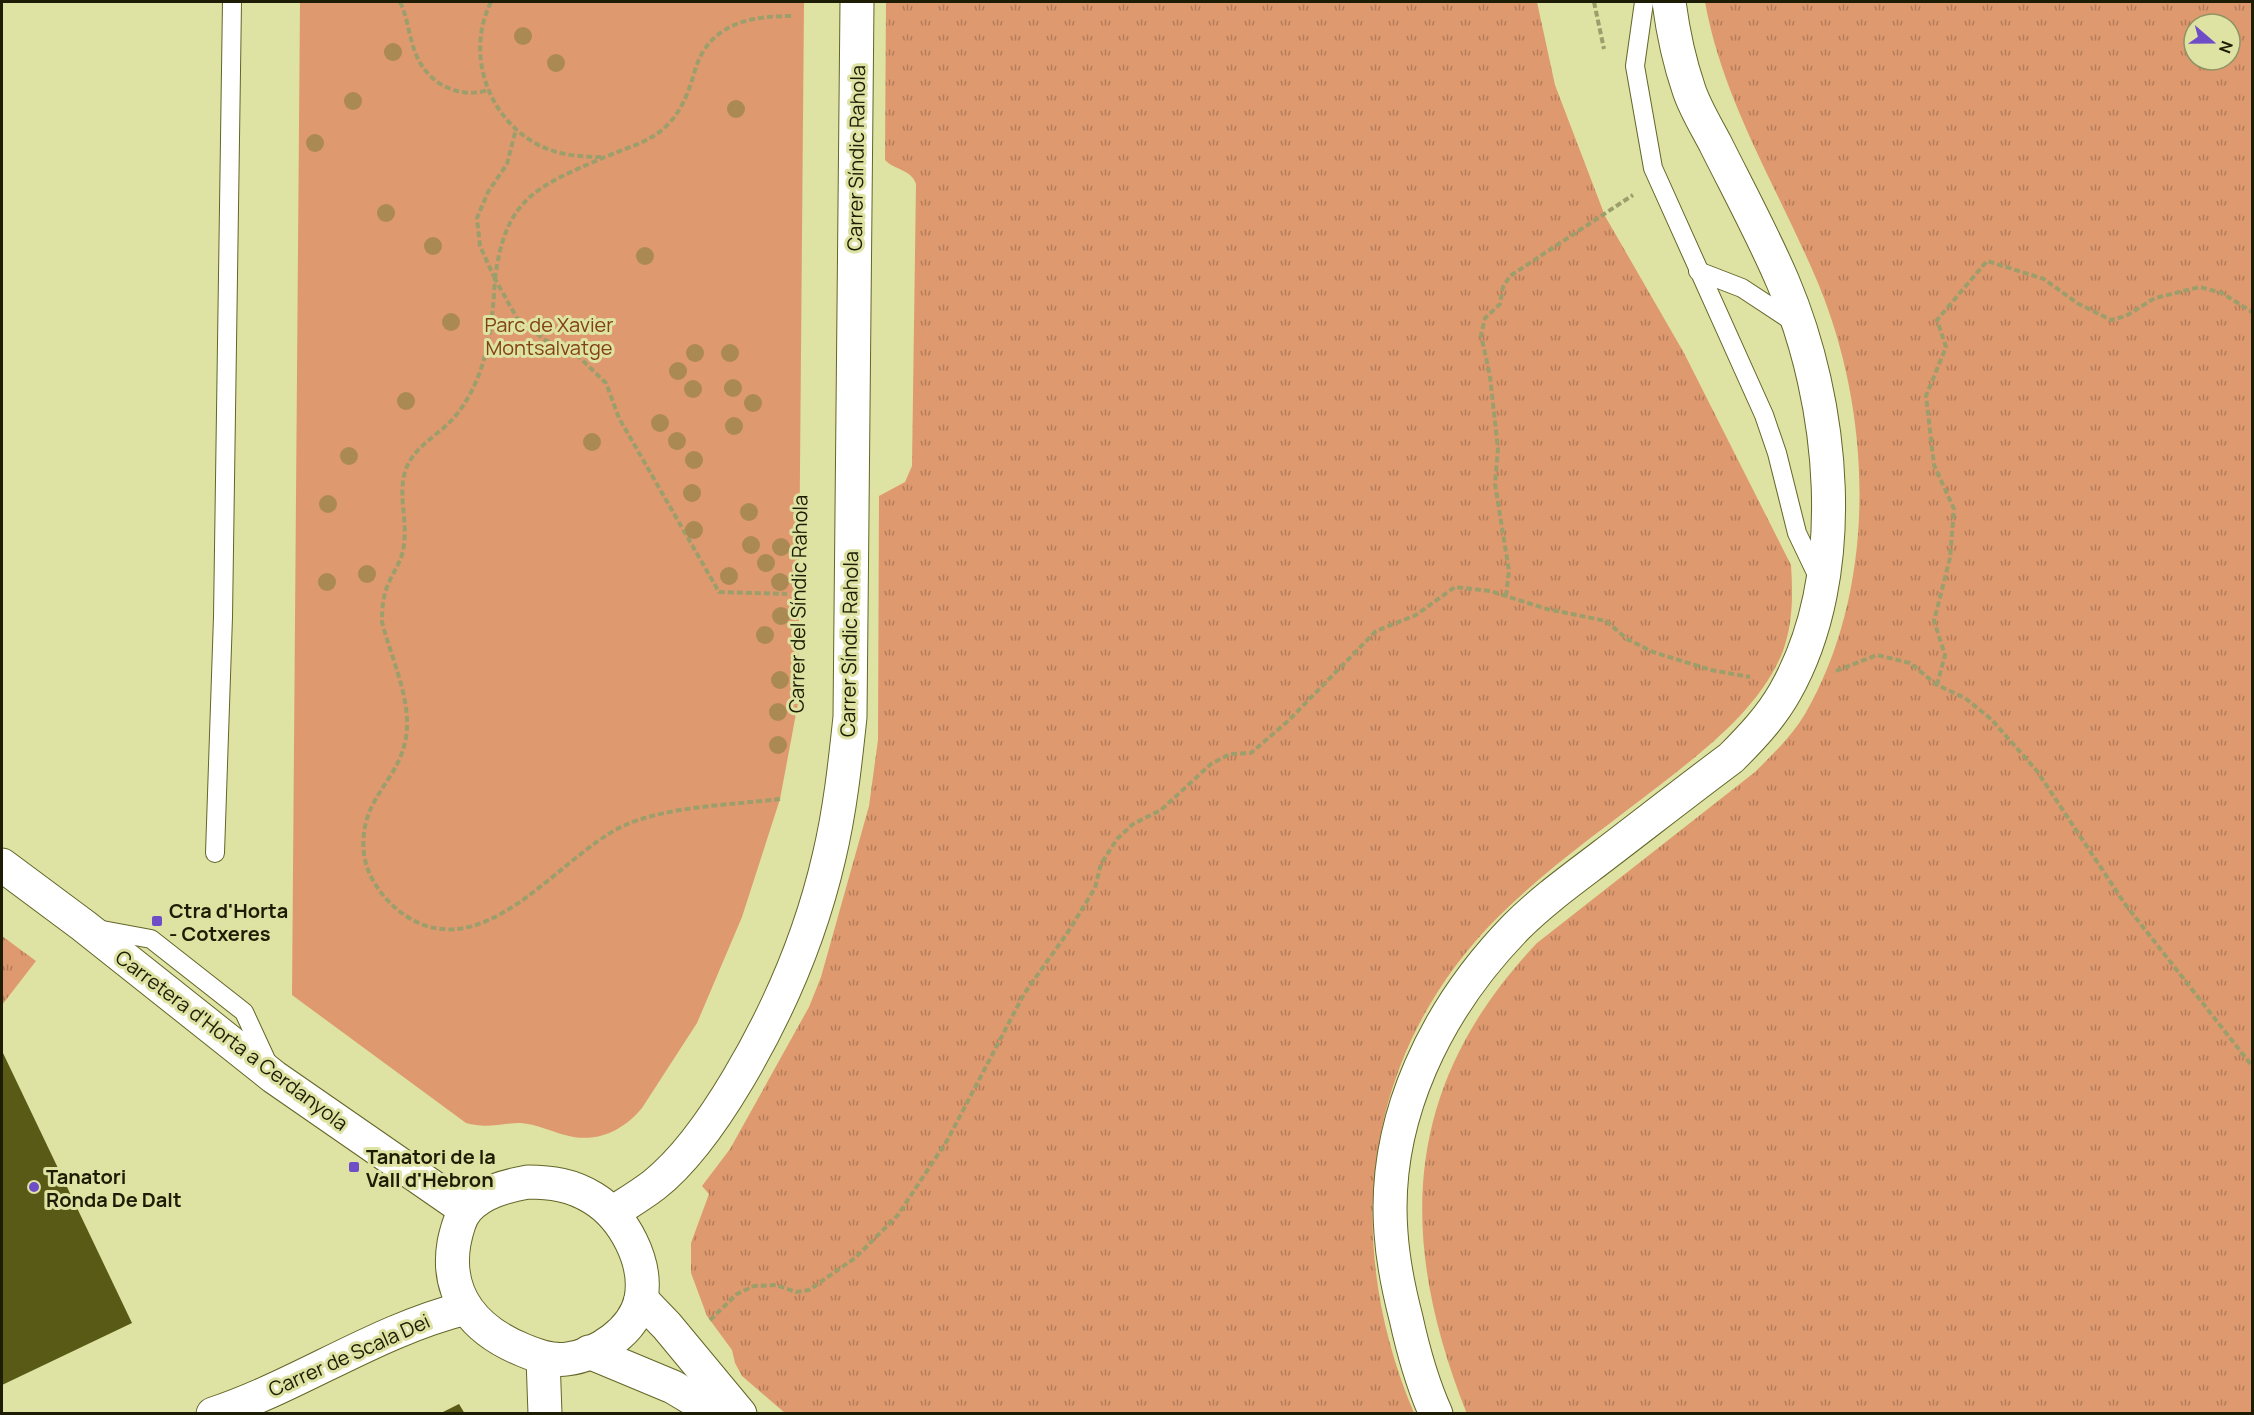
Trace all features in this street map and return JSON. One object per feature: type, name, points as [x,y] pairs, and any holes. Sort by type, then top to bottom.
[{"type":"street","name":"Carrer Síndic Rahola","points":[[612,1213],[655,1185],[723,1104],[756,1048],[784,990],[810,924],[829,857],[842,787],[850,717],[857,2]]},
{"type":"street","points":[[1436,1413],[1413,1348],[1400,1291],[1391,1233],[1393,1176],[1400,1132],[1410,1092],[1426,1054],[1444,1018],[1466,985],[1518,926],[1547,898],[1731,758],[1769,717],[1798,666],[1812,626],[1822,584],[1827,540],[1827,468],[1822,420],[1811,364],[1798,318],[1782,279],[1690,92],[1674,41],[1669,2]]},
{"type":"street","name":"Carretera d'Horta a Cerdanyola","points":[[2,865],[84,926],[274,1077],[466,1210]]},
{"type":"street","points":[[528,1182],[551,1182],[573,1188],[594,1198],[612,1213],[626,1232],[636,1254],[641,1276],[640,1299],[633,1317],[622,1332],[607,1344],[567,1359],[543,1358],[491,1334],[466,1308],[456,1291],[450,1264],[455,1237],[466,1210],[484,1196],[505,1187],[528,1182]]},
{"type":"street","points":[[640,1299],[667,1326],[740,1413]]},
{"type":"street","name":"Carrer de Scala Dei","points":[[223,1411],[422,1322],[466,1308]]},
{"type":"street","points":[[589,1352],[673,1387],[718,1413]]},
{"type":"street","points":[[543,1358],[545,1413]]},
{"type":"lane","points":[[215,853],[224,606],[232,2]]},
{"type":"lane","points":[[1644,2],[1635,66],[1653,168],[1764,415],[1777,453],[1797,533],[1822,584]]},
{"type":"lane","points":[[1698,272],[1742,288],[1789,319],[1811,364]]},
{"type":"path","points":[[400,2],[417,58],[426,72],[439,83],[457,92],[477,93],[488,90]]},
{"type":"path","points":[[491,2],[481,29],[480,50],[482,70],[488,90],[500,111],[516,129],[535,143],[558,152],[581,157],[606,156]]},
{"type":"path","points":[[780,799],[670,813],[638,820],[608,835],[510,909],[490,921],[468,928],[445,929],[407,916],[380,891],[370,875],[363,839],[365,820],[372,802],[401,755],[408,716],[382,622],[386,589],[404,547],[406,527],[401,491],[404,474],[416,453],[456,415],[480,373],[492,327],[499,246],[505,230],[525,201],[538,189],[606,156],[648,140],[674,118],[692,86],[701,55],[708,43],[727,26],[761,16],[792,16]]},
{"type":"path","points":[[516,129],[507,164],[499,179],[488,192],[477,218],[480,246],[517,318],[545,340],[577,355],[606,383],[619,418],[719,592],[787,594]]},
{"type":"path","points":[[1506,596],[1509,572],[1495,484],[1498,449],[1490,376],[1481,335],[1485,318],[1500,304],[1503,287],[1510,276],[1636,193]]},
{"type":"path","points":[[1938,685],[1945,655],[1934,621],[1950,558],[1954,509],[1934,465],[1926,396],[1946,347],[1936,320],[1987,261],[2044,279],[2077,303],[2111,320],[2126,316],[2155,298],[2200,287],[2222,293],[2253,312]]},
{"type":"path","points":[[707,1323],[737,1293],[754,1286],[776,1285],[796,1292],[809,1290],[855,1258],[898,1215],[948,1139],[1024,994],[1068,932],[1095,888],[1101,864],[1117,839],[1133,824],[1161,810],[1211,764],[1230,754],[1251,753],[1288,721],[1376,631],[1416,615],[1455,588],[1506,596],[1547,609],[1606,621],[1627,639],[1653,652],[1711,670],[1748,678],[1771,676],[1798,666],[1840,671],[1877,655],[1910,663],[1938,685],[1965,698],[1991,719],[2037,771],[2125,904],[2253,1065]]},
{"type":"green space","name":"Parc de Xavier Montsalvatge","points":[[300,2],[804,2],[798,703],[780,799],[742,917],[697,1023],[642,1108],[626,1123],[608,1134],[587,1138],[565,1135],[521,1123],[487,1126],[466,1123],[292,995]]},
{"type":"green space","points":[[886,2],[1537,2],[1555,85],[1605,216],[1684,353],[1791,565],[1792,608],[1789,630],[1783,651],[1761,691],[1714,741],[1557,865],[1498,917],[1452,970],[1417,1028],[1392,1088],[1378,1152],[1373,1216],[1377,1282],[1391,1348],[1414,1413],[785,1413],[742,1376],[735,1363],[732,1350],[707,1316],[691,1273],[691,1243],[709,1194],[702,1186],[730,1149],[809,1007],[821,977],[869,806],[878,740],[879,496],[905,482],[912,466],[916,184],[910,175],[885,160]]},
{"type":"green space","points":[[1705,2],[2252,2],[2252,1413],[1467,1414],[1444,1349],[1429,1286],[1423,1225],[1425,1166],[1437,1108],[1459,1052],[1492,997],[1537,943],[1755,772],[1782,744],[1805,714],[1829,665],[1846,612],[1856,557],[1859,501],[1857,444],[1849,388],[1836,334],[1818,283],[1738,110],[1713,39]]},
{"type":"green space","points":[[2,936],[36,961],[2,1005]]},
{"type":"building","name":"Tanatori Ronda De Dalt","points":[[2,1051],[132,1323],[2,1385]]},
{"type":"building","points":[[459,1404],[465,1414],[439,1414]]},
{"type":"place","name":"Ctra d'Horta - Cotxeres","points":[[157,921]]},
{"type":"place","name":"Tanatori de la Vall d'Hebron","points":[[354,1167]]},
{"type":"place","name":"Tanatori Ronda De Dalt","points":[[34,1187]]}]
